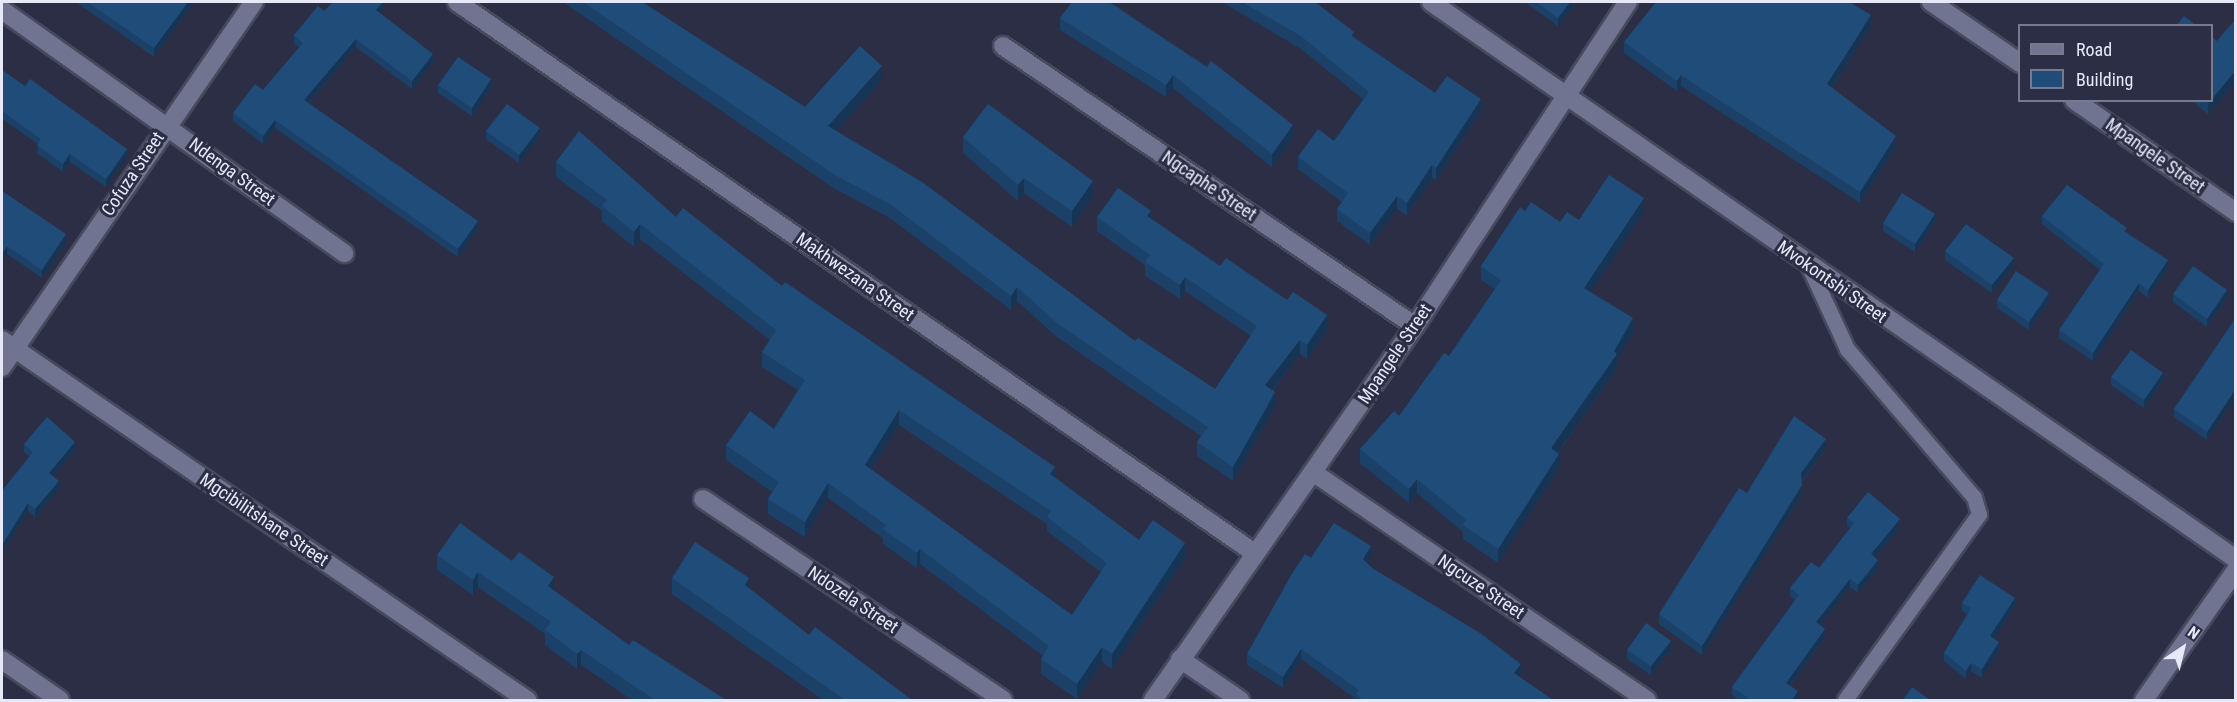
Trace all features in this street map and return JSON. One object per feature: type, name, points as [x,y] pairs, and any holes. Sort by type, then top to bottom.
[{"type":"street","name":"Cofuza Street","points":[[2,367],[8,345],[254,2]]},
{"type":"street","name":"Makhwezana Street","points":[[457,2],[1253,552]]},
{"type":"street","name":"Mvokontshi Street","points":[[1431,2],[1809,267],[2235,559]]},
{"type":"street","name":"Mpangele Street","points":[[1153,700],[1253,552],[1314,473],[1415,326],[1565,94],[1628,2]]},
{"type":"street","points":[[1931,2],[2018,62]]},
{"type":"street","name":"Ndenga Street","points":[[2,10],[167,125],[344,253]]},
{"type":"street","name":"Ngcaphe Street","points":[[1003,46],[1415,326]]},
{"type":"street","name":"Mpangele Street","points":[[2077,102],[2235,212]]},
{"type":"street","name":"Mgcibilitshane Street","points":[[8,345],[527,700]]},
{"type":"street","name":"Ngcuze Street","points":[[1314,473],[1647,700]]},
{"type":"street","name":"Ndozela Street","points":[[703,499],[1003,700]]},
{"type":"street","points":[[2144,700],[2235,570]]},
{"type":"street","points":[[1180,659],[1240,700]]},
{"type":"street","points":[[2,660],[60,700]]},
{"type":"lane","points":[[1809,267],[1847,350],[1974,497],[1979,514],[1845,700]]},
{"type":"building","points":[[87,2],[188,2],[154,48]]},
{"type":"building","points":[[333,2],[383,2],[376,10],[433,54],[412,81],[356,39],[304,100],[478,221],[458,249],[275,120],[263,136],[233,113],[255,84],[263,90],[303,43],[294,35],[318,6],[324,11]]},
{"type":"building","points":[[583,2],[642,2],[805,107],[860,46],[882,66],[828,126],[922,182],[1135,341],[1138,338],[1215,389],[1257,326],[1185,277],[1180,285],[1145,262],[1150,255],[1097,217],[1118,188],[1151,211],[1147,216],[1220,266],[1226,258],[1287,300],[1293,292],[1327,315],[1307,345],[1300,340],[1265,385],[1275,392],[1233,467],[1197,442],[1208,427],[1057,323],[1017,287],[1011,296],[890,204],[835,175]]},
{"type":"building","points":[[1072,2],[1109,2],[1207,67],[1211,61],[1293,125],[1272,154],[1173,75],[1166,85],[1060,18]]},
{"type":"building","points":[[1242,2],[1315,2],[1354,32],[1351,36],[1435,93],[1447,76],[1481,99],[1436,168],[1432,165],[1407,203],[1397,196],[1370,233],[1337,209],[1348,193],[1298,157],[1318,129],[1334,141],[1369,92],[1301,36]]},
{"type":"building","points":[[1536,2],[1570,2],[1558,18]]},
{"type":"building","points":[[1656,2],[1849,2],[1871,15],[1827,84],[1896,136],[1860,192],[1681,75],[1677,81],[1624,42]]},
{"type":"building","points":[[2184,16],[2194,24],[2178,24]]},
{"type":"building","points":[[2235,20],[2235,71],[2213,98],[2213,38],[2217,41]]},
{"type":"building","points":[[458,57],[491,79],[472,108],[438,85]]},
{"type":"building","points":[[2,70],[25,86],[30,79],[127,149],[106,179],[70,154],[63,164],[37,145],[41,139],[2,111]]},
{"type":"building","points":[[507,104],[540,128],[519,155],[486,131]]},
{"type":"building","points":[[988,104],[1093,181],[1072,211],[1024,178],[1018,185],[963,137]]},
{"type":"building","points":[[579,131],[676,217],[683,208],[782,286],[785,282],[1055,467],[1050,474],[1139,540],[1153,520],[1185,543],[1112,654],[1102,647],[1077,684],[1041,659],[1049,646],[920,549],[917,553],[883,529],[886,525],[828,483],[805,522],[768,499],[779,482],[726,445],[750,411],[774,429],[805,380],[762,352],[776,330],[640,224],[634,232],[602,206],[607,200],[556,162]],"holes":[[[899,410],[1051,511],[1047,517],[1107,563],[1072,615],[865,465]]]},
{"type":"building","points":[[1609,175],[1644,198],[1584,288],[1633,318],[1614,351],[1617,354],[1551,448],[1559,454],[1498,549],[1463,525],[1467,520],[1417,479],[1409,489],[1360,449],[1394,411],[1399,416],[1444,353],[1449,356],[1501,280],[1481,266],[1520,207],[1525,211],[1531,202],[1560,222],[1567,212],[1579,220]]},
{"type":"building","points":[[2067,185],[2127,228],[2124,231],[2168,260],[2148,290],[2139,283],[2093,353],[2059,330],[2104,264],[2042,216]]},
{"type":"building","points":[[2,191],[66,234],[42,270],[7,246],[2,254]]},
{"type":"building","points":[[1902,193],[1935,214],[1915,244],[1883,223]]},
{"type":"building","points":[[1966,224],[2014,258],[1992,285],[1945,251]]},
{"type":"building","points":[[2193,266],[2227,290],[2207,319],[2173,294]]},
{"type":"building","points":[[2016,271],[2049,293],[2029,322],[1997,300]]},
{"type":"building","points":[[2235,319],[2235,390],[2207,432],[2174,409]]},
{"type":"building","points":[[2131,350],[2163,373],[2144,400],[2111,377]]},
{"type":"building","points":[[1794,416],[1826,439],[1801,473],[1802,485],[1702,646],[1659,614],[1739,488],[1747,493]]},
{"type":"building","points":[[47,417],[75,442],[49,473],[59,481],[35,509],[28,503],[2,545],[2,491],[33,452],[24,444]]},
{"type":"building","points":[[1868,492],[1900,519],[1871,554],[1878,560],[1858,585],[1850,579],[1816,622],[1825,629],[1786,683],[1798,691],[1792,700],[1751,700],[1732,687],[1799,595],[1790,588],[1811,562],[1819,568],[1854,523],[1847,518]]},
{"type":"building","points":[[460,523],[512,561],[519,552],[554,577],[548,586],[629,645],[633,640],[726,700],[655,700],[581,650],[577,654],[545,630],[551,622],[478,572],[473,580],[437,555]]},
{"type":"building","points":[[1334,523],[1371,546],[1363,559],[1372,568],[1480,633],[1521,664],[1514,673],[1553,700],[1363,700],[1356,694],[1359,690],[1301,649],[1283,677],[1247,654],[1293,572],[1305,554],[1311,558]]},
{"type":"building","points":[[695,542],[749,578],[745,585],[809,635],[815,627],[912,700],[845,700],[672,578]]},
{"type":"building","points":[[1980,575],[2015,598],[1990,636],[1999,642],[1982,669],[1971,663],[1966,671],[1944,653],[1971,608],[1962,603]]},
{"type":"building","points":[[1646,623],[1671,641],[1651,666],[1627,650]]},
{"type":"building","points":[[1912,687],[1930,700],[1903,700]]}]
